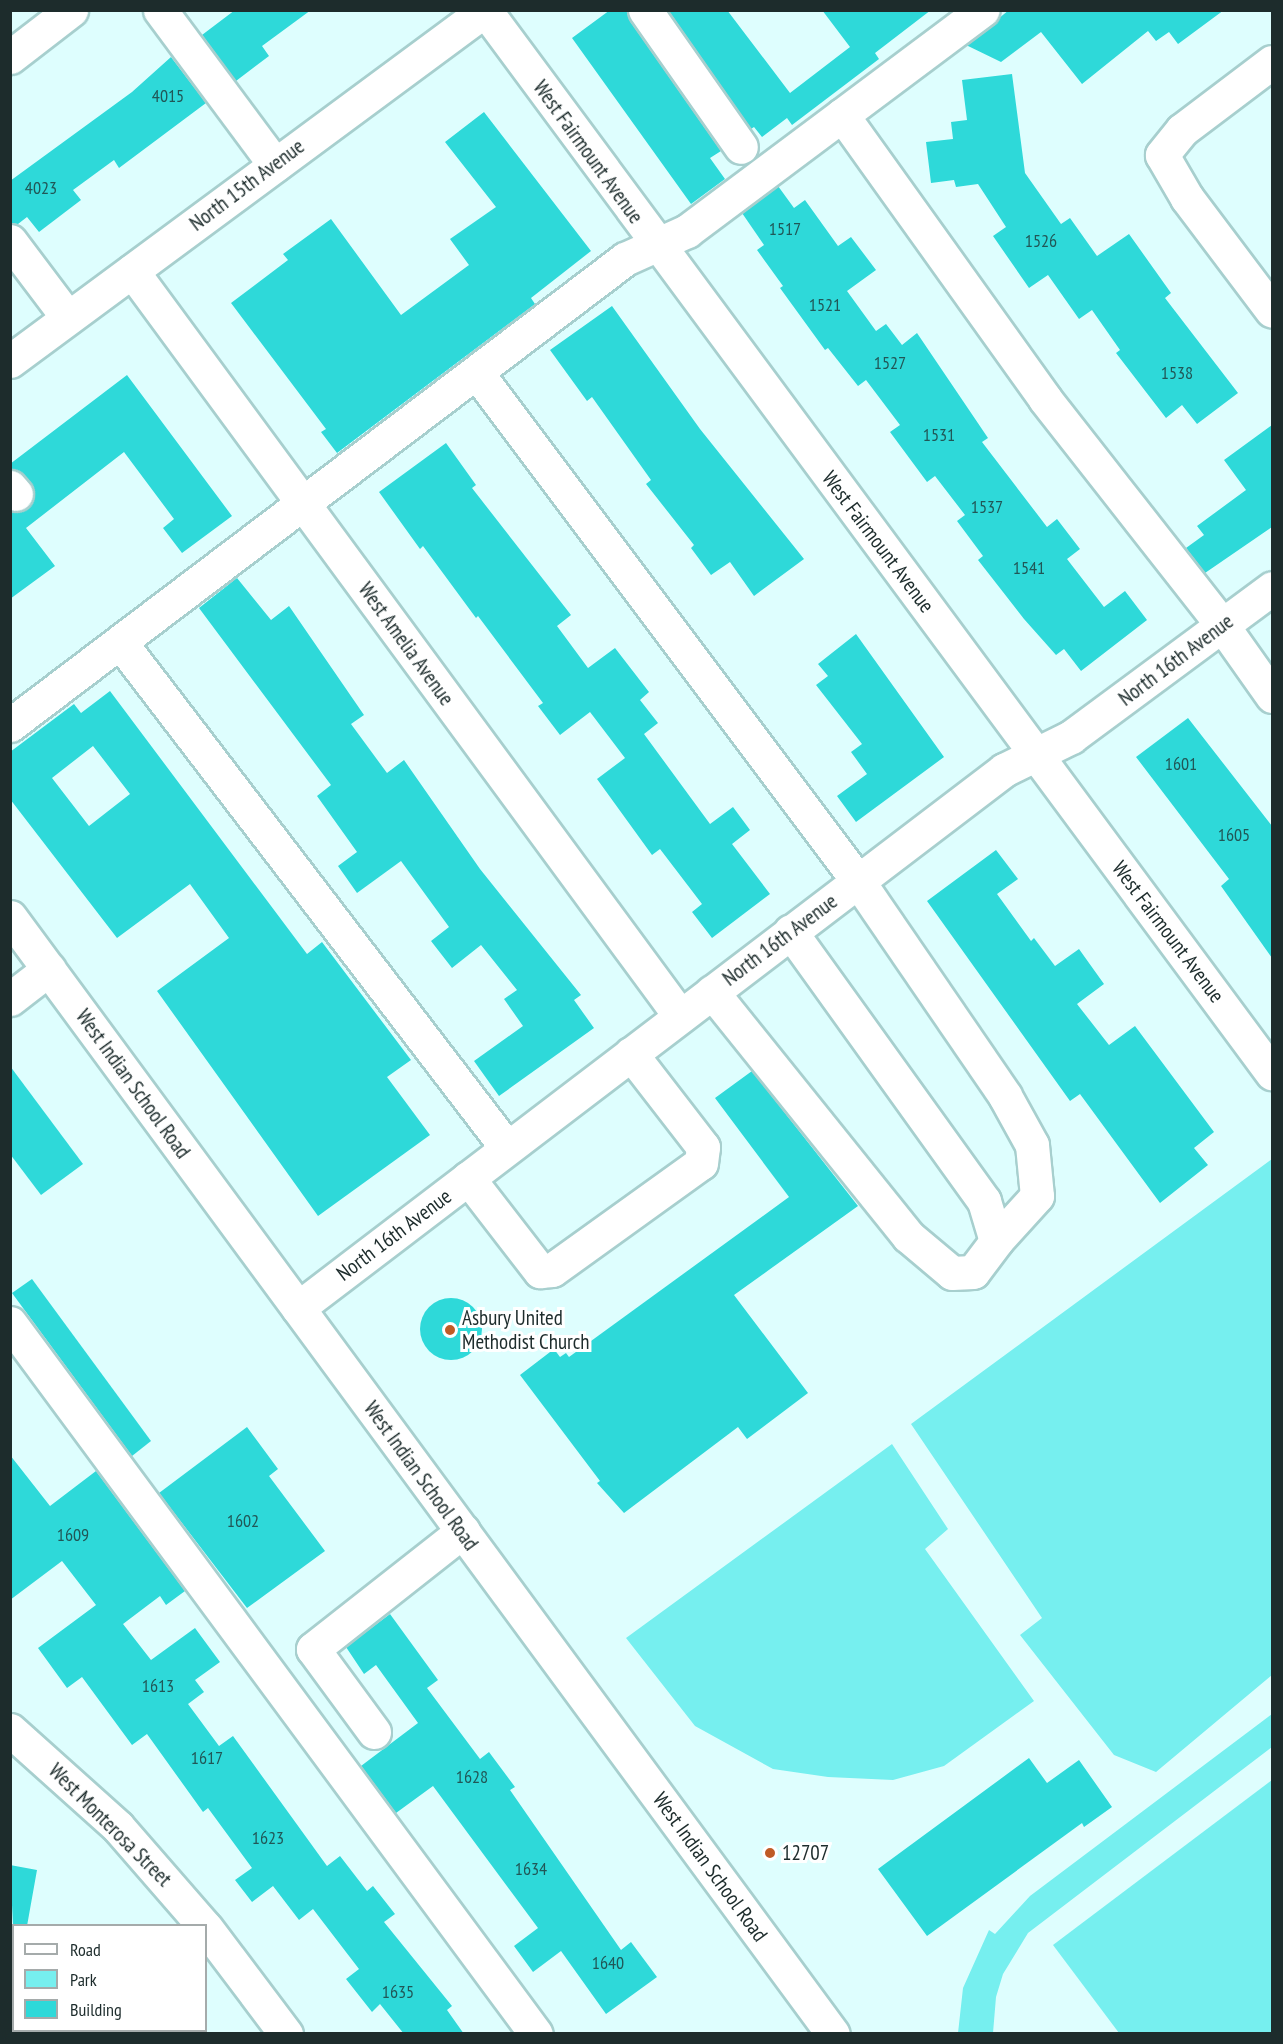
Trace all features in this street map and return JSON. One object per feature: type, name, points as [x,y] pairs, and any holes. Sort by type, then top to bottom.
[{"type":"street","points":[[10,57],[71,10]]},
{"type":"street","points":[[160,10],[274,165]]},
{"type":"street","name":"North 15th Avenue","points":[[10,361],[485,10]]},
{"type":"street","name":"West Fairmount Avenue","points":[[485,10],[656,245],[1272,1073]]},
{"type":"street","points":[[645,10],[741,147]]},
{"type":"street","points":[[10,725],[625,259],[687,231],[982,10]]},
{"type":"street","points":[[1272,62],[1182,130],[1162,155],[1187,198],[1272,311]]},
{"type":"street","points":[[842,115],[1045,399],[1222,625],[1272,696]]},
{"type":"street","points":[[10,241],[68,318]]},
{"type":"street","name":"West Amelia Avenue","points":[[132,271],[680,1016]]},
{"type":"street","points":[[477,373],[858,881],[962,1029],[1032,1145],[1037,1196],[996,1241],[973,1272],[952,1273],[908,1236],[712,992]]},
{"type":"street","name":"North 16th Avenue","points":[[298,1308],[1004,770],[1035,753],[1071,738],[1272,588]]},
{"type":"street","points":[[120,642],[507,1148]]},
{"type":"street","name":"West Indian School Road","points":[[10,917],[832,2034]]},
{"type":"street","points":[[790,931],[984,1201],[996,1241]]},
{"type":"street","points":[[10,999],[49,969]]},
{"type":"street","points":[[468,1178],[540,1271],[552,1270],[701,1163],[703,1147],[631,1054]]},
{"type":"street","points":[[10,1323],[536,2034]]},
{"type":"street","points":[[374,1732],[313,1649],[463,1531]]},
{"type":"street","name":"West Monterosa Street","points":[[10,1730],[118,1827],[202,1924]]},
{"type":"street","name":"West Monterosa Street","points":[[207,1930],[286,2034]]},
{"type":"green space","points":[[1272,1159],[1272,1675],[1156,1772],[1114,1755],[1020,1635],[1042,1618],[911,1424]]},
{"type":"green space","points":[[892,1444],[948,1529],[925,1549],[1034,1701],[944,1766],[893,1780],[828,1777],[773,1769],[695,1726],[626,1638]]},
{"type":"green space","points":[[1272,1714],[1272,1747],[1028,1933],[1003,1974],[996,1997],[993,2033],[958,2033],[963,1988],[989,1930],[995,1934],[1030,1896]]},
{"type":"green space","points":[[1272,1780],[1272,2033],[1119,2033],[1053,1945]]},
{"type":"building","points":[[235,10],[311,10],[262,46],[269,56],[236,81],[202,35]]},
{"type":"building","points":[[610,10],[626,10],[630,21],[721,151],[710,158],[725,179],[691,204],[572,38]]},
{"type":"building","points":[[668,10],[727,10],[790,93],[850,47],[822,10],[931,10],[875,53],[879,59],[792,125],[787,118],[762,137],[754,127],[751,129]]},
{"type":"building","points":[[1009,10],[1224,10],[1178,44],[1169,32],[1156,41],[1148,31],[1082,84],[1041,32],[1001,62],[966,45]]},
{"type":"building","points":[[171,57],[206,103],[119,168],[114,160],[73,190],[81,200],[39,232],[27,217],[18,224],[10,223],[10,181],[132,92]]},
{"type":"building","points":[[1012,74],[1025,173],[1061,224],[1070,218],[1097,256],[1129,234],[1171,293],[1165,298],[1238,393],[1197,424],[1182,405],[1166,418],[1116,353],[1120,350],[1092,310],[1079,319],[1048,275],[1029,288],[993,236],[1006,227],[978,184],[956,187],[954,180],[931,183],[926,142],[953,139],[951,122],[967,120],[962,80]]},
{"type":"building","points":[[484,112],[591,251],[531,298],[535,304],[337,453],[321,432],[326,429],[231,303],[288,260],[283,254],[331,219],[401,315],[469,265],[450,239],[496,207],[445,142]]},
{"type":"building","points":[[778,186],[794,208],[805,200],[838,246],[851,237],[876,270],[847,291],[876,331],[886,324],[902,345],[917,333],[988,438],[982,442],[1047,527],[1057,519],[1080,549],[1067,559],[1104,607],[1125,591],[1147,620],[1081,671],[1064,649],[1056,655],[1024,619],[978,560],[983,556],[957,521],[965,515],[935,476],[927,482],[890,432],[900,425],[866,380],[858,386],[828,348],[825,350],[780,288],[783,286],[757,250],[764,245],[742,213]]},
{"type":"building","points":[[612,306],[700,429],[804,559],[754,596],[730,562],[711,575],[691,548],[694,545],[646,484],[651,480],[592,397],[587,401],[550,350]]},
{"type":"building","points":[[127,375],[232,516],[182,553],[163,528],[174,519],[124,452],[26,528],[55,566],[10,599],[10,512],[28,509],[34,491],[24,475],[10,469],[10,464]]},
{"type":"building","points":[[1272,425],[1272,527],[1205,573],[1186,548],[1204,535],[1197,526],[1246,490],[1224,460]]},
{"type":"building","points":[[446,443],[476,485],[472,488],[571,615],[557,626],[588,668],[615,648],[649,692],[640,700],[658,723],[644,734],[710,824],[733,807],[750,830],[732,844],[770,894],[712,938],[692,912],[702,904],[660,849],[652,855],[597,779],[625,758],[590,712],[560,735],[538,706],[543,703],[423,546],[420,549],[379,492]]},
{"type":"building","points":[[237,578],[271,620],[289,606],[364,715],[351,724],[387,773],[404,760],[480,869],[581,995],[574,1000],[594,1028],[499,1096],[474,1061],[523,1026],[504,999],[517,990],[481,945],[452,968],[431,941],[449,927],[401,861],[357,893],[338,866],[357,852],[317,796],[331,785],[199,608]]},
{"type":"building","points":[[856,634],[944,757],[856,822],[837,796],[867,774],[851,752],[862,744],[816,685],[828,676],[818,664]]},
{"type":"building","points":[[110,691],[307,954],[322,942],[411,1060],[387,1077],[430,1135],[318,1216],[157,991],[229,938],[190,884],[117,938],[10,799],[10,752],[74,704],[81,713]],"holes":[[[93,746],[130,794],[89,826],[52,778]]]},
{"type":"building","points":[[1188,718],[1272,826],[1272,958],[1221,886],[1229,879],[1136,757]]},
{"type":"building","points":[[996,850],[1018,879],[997,894],[1031,941],[1034,938],[1055,966],[1079,949],[1104,984],[1077,1004],[1109,1045],[1135,1026],[1214,1132],[1194,1148],[1208,1165],[1160,1203],[1080,1094],[1070,1101],[927,901]]},
{"type":"building","points":[[10,1066],[83,1164],[41,1195],[10,1154]]},
{"type":"building","points":[[752,1071],[858,1206],[734,1295],[808,1393],[747,1439],[738,1427],[624,1513],[597,1483],[600,1481],[520,1375],[554,1349],[560,1357],[566,1353],[569,1357],[789,1197],[715,1098]]},
{"type":"building","points":[[32,1279],[151,1441],[132,1456],[12,1293]]},
{"type":"building","points":[[451,1298],[463,1300],[473,1307],[480,1317],[482,1329],[480,1341],[473,1351],[463,1358],[451,1360],[439,1358],[429,1351],[422,1341],[420,1329],[422,1317],[429,1307],[439,1300]]},
{"type":"building","points":[[247,1427],[278,1469],[269,1476],[325,1551],[247,1608],[159,1493]]},
{"type":"building","points":[[10,1455],[50,1506],[96,1471],[185,1591],[166,1605],[160,1596],[123,1624],[151,1660],[195,1628],[220,1662],[195,1680],[204,1692],[188,1704],[219,1746],[233,1736],[327,1866],[340,1856],[367,1891],[373,1886],[395,1914],[384,1922],[452,2006],[447,2010],[464,2034],[404,2034],[380,2004],[372,2012],[346,1979],[359,1969],[313,1909],[299,1920],[273,1886],[252,1902],[235,1880],[252,1868],[208,1808],[203,1812],[147,1734],[132,1745],[82,1677],[67,1688],[38,1648],[96,1605],[62,1561],[10,1600]]},
{"type":"building","points":[[390,1614],[438,1680],[427,1688],[480,1759],[489,1752],[515,1787],[510,1790],[621,1950],[631,1942],[657,1977],[606,2014],[561,1951],[533,1972],[514,1946],[538,1928],[433,1786],[396,1813],[361,1766],[418,1723],[376,1665],[364,1674],[346,1647]]},
{"type":"building","points":[[1029,1758],[1047,1783],[1079,1760],[1112,1807],[1084,1827],[1082,1823],[927,1936],[878,1869]]},
{"type":"building","points":[[10,1865],[37,1870],[27,1924],[13,1924]]},
{"type":"place","name":"Asbury United Methodist Church","points":[[450,1330]]},
{"type":"place","name":"12707","points":[[770,1853]]}]
